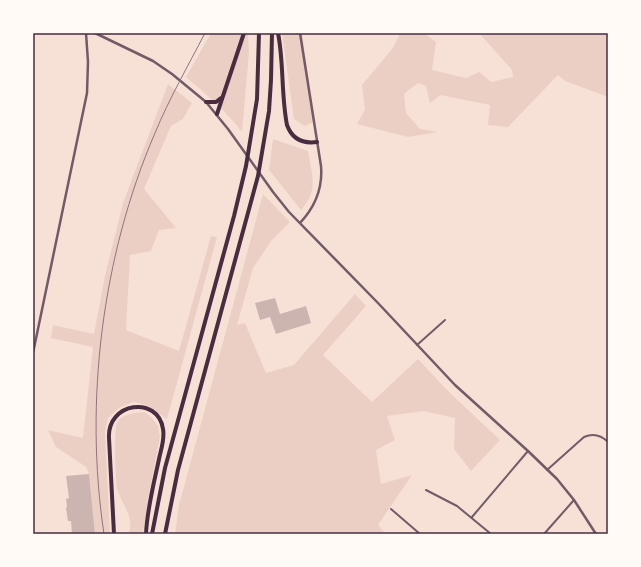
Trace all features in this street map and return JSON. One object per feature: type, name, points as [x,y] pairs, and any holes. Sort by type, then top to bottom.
[{"type":"highway","points":[[217,114],[244,33]]},
{"type":"highway","points":[[152,534],[165,468],[236,208],[246,166],[256,99],[259,33]]},
{"type":"highway","points":[[165,534],[177,478],[258,176],[269,111],[272,33]]},
{"type":"highway","points":[[278,33],[281,46],[281,62],[287,125],[291,133],[300,142],[317,142]]},
{"type":"highway","points":[[206,102],[218,101],[224,92]]},
{"type":"highway","points":[[114,534],[109,429],[113,420],[119,413],[128,408],[138,407],[149,410],[157,415],[163,430],[163,440],[152,493],[146,534]]},
{"type":"street","points":[[33,353],[87,93],[88,62],[86,33]]},
{"type":"street","points":[[95,33],[144,56],[172,74],[206,102],[217,114],[281,203],[465,394],[547,470],[574,500],[596,534]]},
{"type":"street","points":[[300,33],[322,172],[320,188],[314,205],[310,213],[300,223]]},
{"type":"street","points":[[417,345],[445,320]]},
{"type":"street","points":[[547,470],[584,437],[599,435],[608,442]]},
{"type":"street","points":[[472,517],[528,451]]},
{"type":"street","points":[[426,490],[452,502],[491,534]]},
{"type":"street","points":[[544,534],[574,500]]},
{"type":"street","points":[[391,509],[420,534]]},
{"type":"shaded area","points":[[211,33],[248,33],[249,53],[242,132],[222,110],[186,77]]},
{"type":"shaded area","points":[[282,33],[302,33],[314,122],[305,126],[294,119]]},
{"type":"shaded area","points":[[400,33],[424,33],[436,42],[432,70],[466,78],[479,72],[491,82],[513,77],[512,70],[479,33],[608,33],[608,97],[565,81],[558,75],[508,127],[488,125],[490,105],[440,95],[430,103],[426,86],[418,83],[404,94],[406,113],[420,129],[438,132],[408,137],[357,124],[365,110],[362,85],[393,48]]},
{"type":"shaded area","points":[[168,84],[192,103],[183,119],[171,126],[144,189],[176,228],[159,230],[151,251],[130,255],[126,330],[179,351],[211,236],[217,237],[167,419],[146,405],[133,402],[119,408],[108,418],[105,433],[110,534],[95,534],[89,474],[86,467],[56,447],[48,430],[83,438],[93,347],[51,338],[53,325],[94,334],[105,276],[123,203]]},
{"type":"shaded area","points":[[273,139],[308,151],[313,182],[307,202],[301,210],[269,170]]},
{"type":"shaded area","points":[[263,194],[290,222],[272,240],[253,268],[237,325],[245,323],[266,373],[294,365],[355,294],[366,306],[323,355],[372,402],[418,359],[448,391],[500,440],[471,471],[454,449],[455,418],[424,411],[387,416],[395,440],[376,450],[381,484],[412,475],[378,525],[385,534],[175,534],[179,505]]},
{"type":"shaded area","points":[[145,412],[158,426],[160,437],[148,498],[143,534],[128,534],[130,528],[129,516],[119,494],[116,483],[116,427],[117,423],[122,417],[130,414]]},
{"type":"building","points":[[275,298],[280,314],[306,306],[311,323],[276,334],[270,317],[260,320],[255,303]]},
{"type":"building","points":[[89,474],[95,534],[72,534],[71,521],[68,521],[66,508],[66,499],[69,498],[66,476]]},
{"type":"railway","points":[[104,534],[98,484],[96,433],[97,382],[102,330],[110,279],[122,229],[137,180],[160,120],[205,33]]}]
